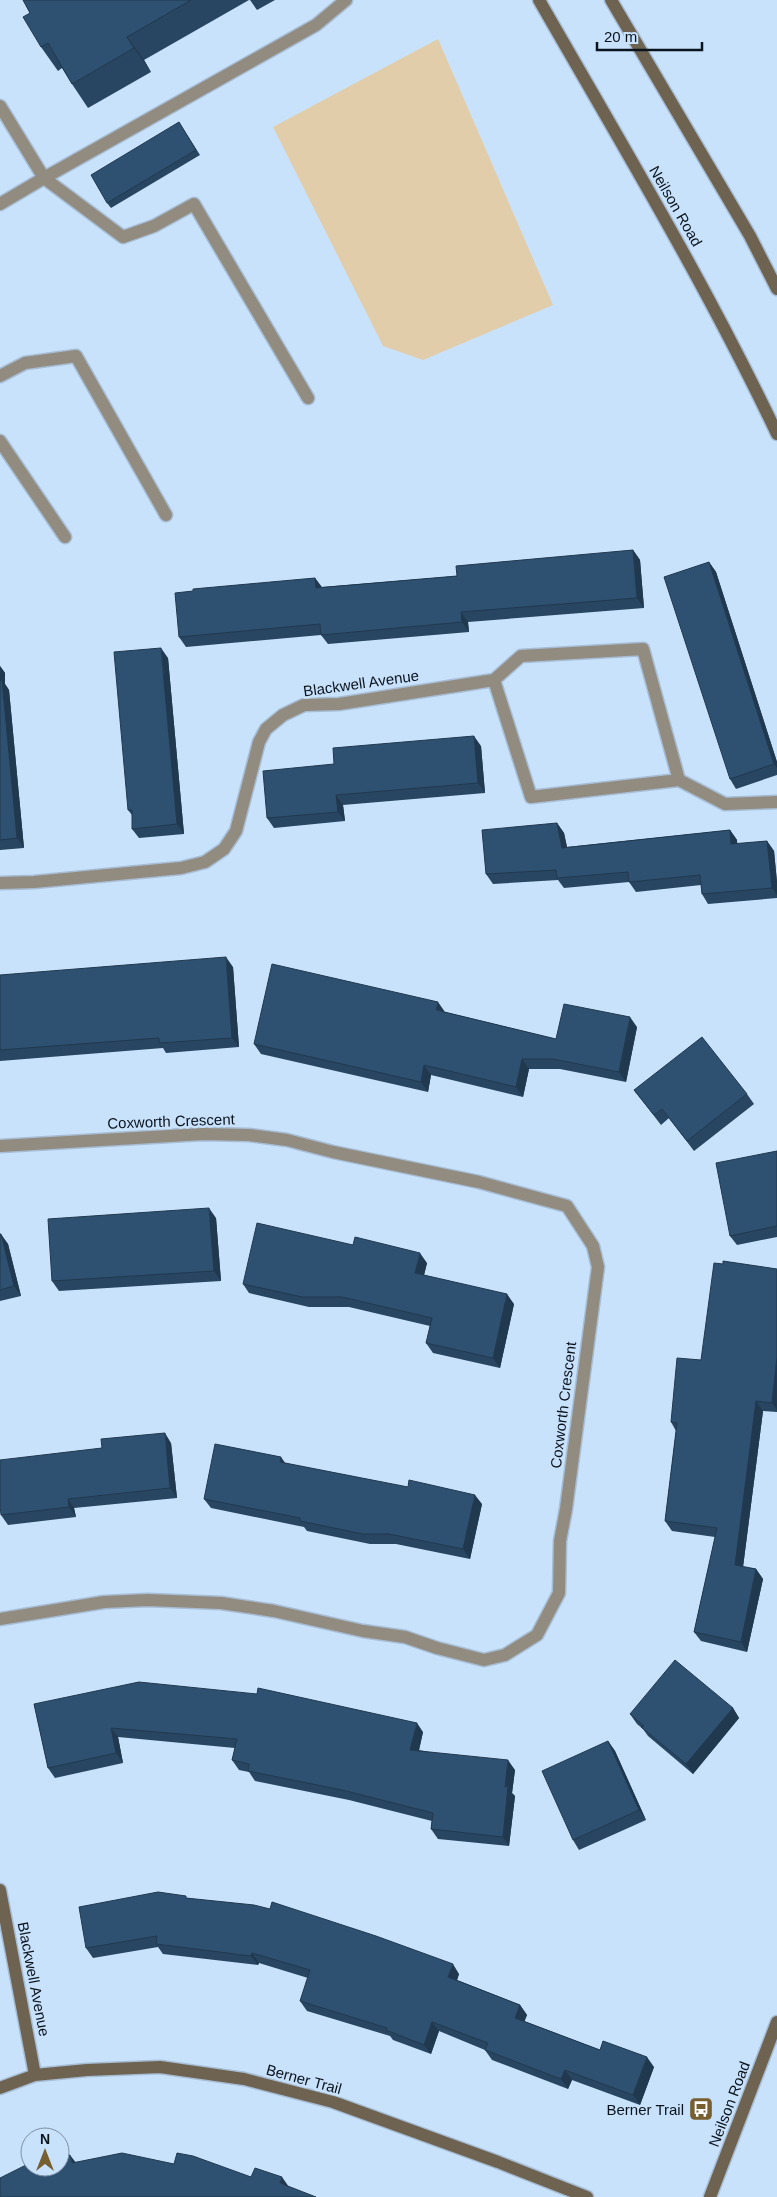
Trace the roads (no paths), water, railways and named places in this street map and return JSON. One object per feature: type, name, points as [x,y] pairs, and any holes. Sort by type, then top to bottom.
[{"type":"main road","name":"Neilson Road","points":[[539,0],[696,272],[739,354],[777,434]]},
{"type":"main road","points":[[611,0],[750,236],[777,289]]},
{"type":"main road","name":"Blackwell Avenue","points":[[0,1890],[35,2075]]},
{"type":"main road","name":"Neilson Road","points":[[710,2197],[777,2022]]},
{"type":"main road","name":"Berner Trail","points":[[0,2088],[35,2075],[87,2070],[160,2067],[244,2079],[333,2102],[498,2162],[587,2197]]},
{"type":"street","points":[[0,204],[316,25],[346,0]]},
{"type":"street","points":[[0,106],[44,178],[123,237],[154,226],[194,204],[308,398]]},
{"type":"street","points":[[0,376],[25,363],[76,356],[166,515]]},
{"type":"street","points":[[0,441],[65,537]]},
{"type":"street","points":[[679,780],[643,649],[521,656],[494,680],[531,797],[679,780],[725,804],[777,802]]},
{"type":"street","name":"Blackwell Avenue","points":[[0,883],[34,882],[181,868],[205,862],[224,850],[236,831],[259,742],[266,729],[285,714],[304,705],[339,704],[494,680]]},
{"type":"street","name":"Coxworth Crescent","points":[[0,1146],[203,1134],[249,1135],[287,1140],[333,1152],[478,1182],[567,1206],[593,1246],[598,1267],[566,1509],[560,1541],[559,1593],[537,1635],[505,1656],[484,1660],[436,1648],[405,1637],[363,1631],[274,1611],[221,1603],[148,1600],[104,1602],[0,1619]]},
{"type":"place","name":"Berner Trail","points":[[701,2109]]}]
